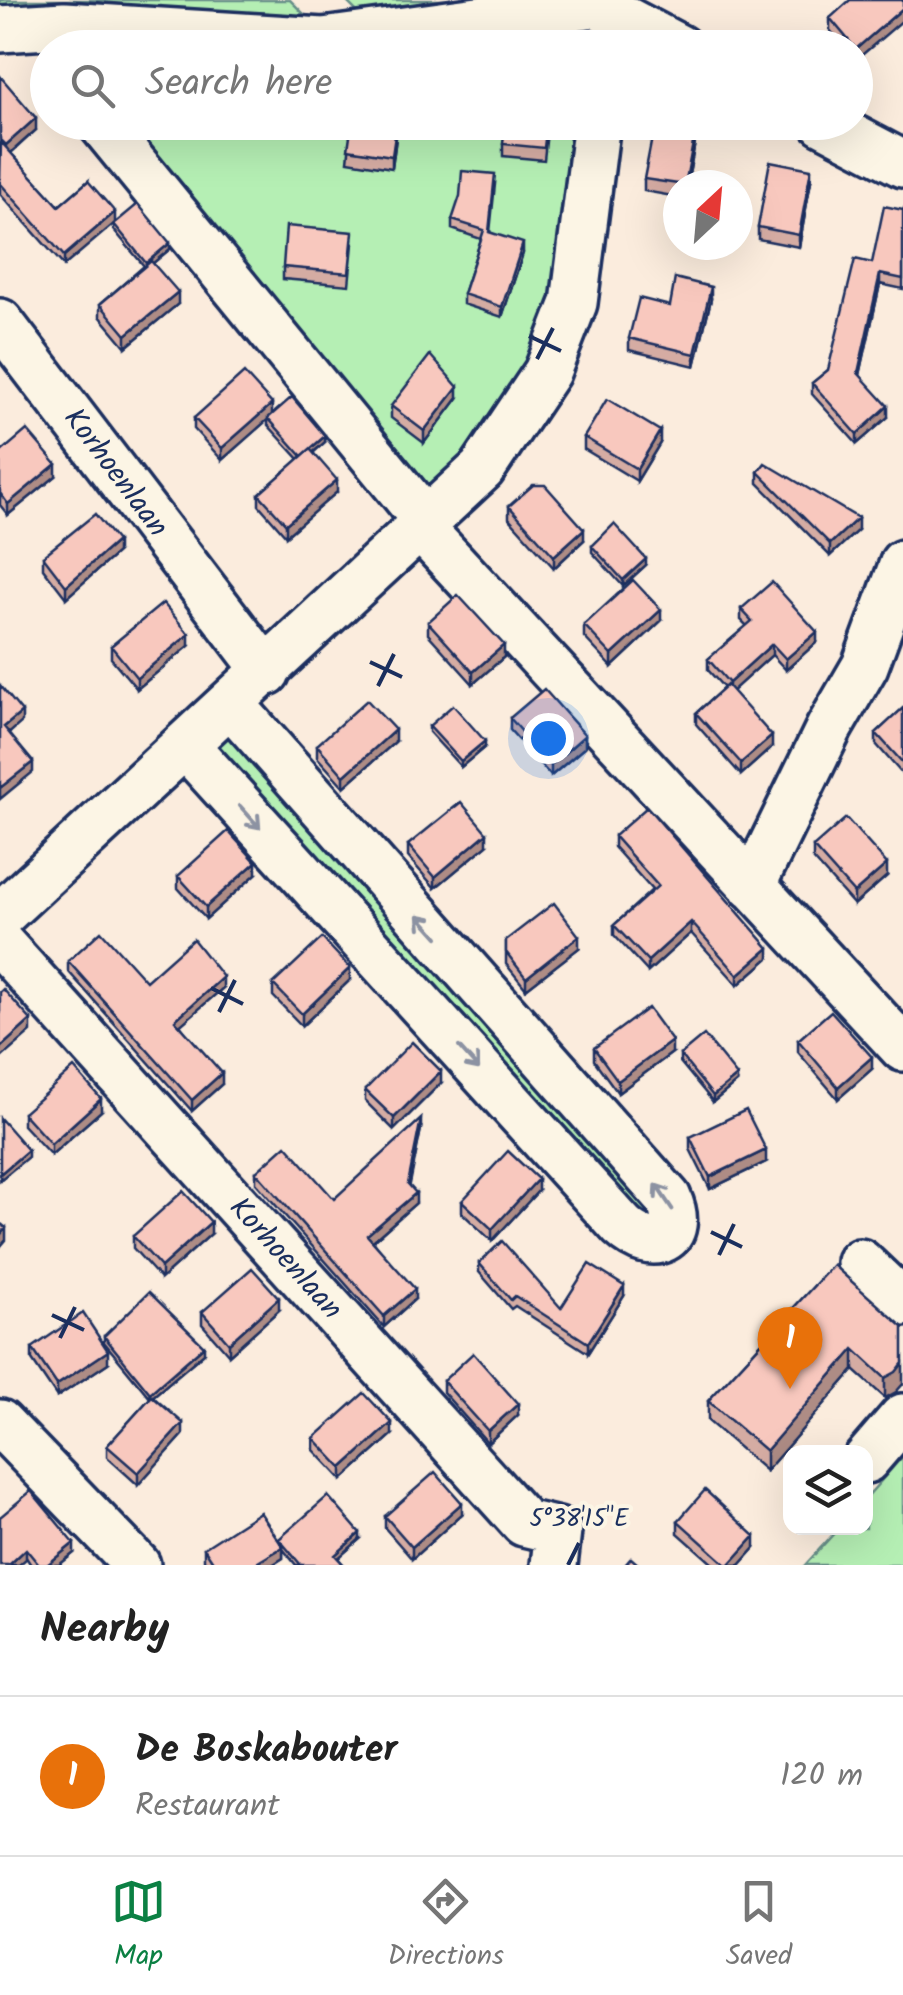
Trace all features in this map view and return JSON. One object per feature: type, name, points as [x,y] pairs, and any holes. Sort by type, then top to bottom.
[{"type":"lane","points":[[454,30],[595,17],[630,30]]},
{"type":"lane","points":[[48,30],[64,25],[140,30]]},
{"type":"lane","points":[[114,140],[423,524],[903,1048]]},
{"type":"lane","points":[[0,916],[482,470],[547,372],[574,302],[595,140]]},
{"type":"lane","points":[[857,140],[903,164]]},
{"type":"lane","name":"Korhoenlaan","points":[[0,322],[266,672]]},
{"type":"lane","points":[[752,886],[829,728],[865,666],[903,563]]},
{"type":"lane","points":[[185,745],[622,1226],[636,1238],[649,1242],[663,1239],[674,1228],[676,1216],[668,1198],[231,704]]},
{"type":"lane","name":"Korhoenlaan","points":[[0,943],[524,1522],[558,1531],[554,1565]]},
{"type":"lane","points":[[860,1262],[903,1302]]},
{"type":"lane","points":[[873,1452],[903,1417]]},
{"type":"lane","points":[[0,1423],[137,1565]]},
{"type":"green space","points":[[0,0],[290,0],[317,27],[0,8]]},
{"type":"green space","points":[[345,0],[516,0],[368,23]]},
{"type":"green space","points":[[570,23],[578,30],[521,30]]},
{"type":"green space","points":[[143,140],[583,140],[568,261],[547,327],[494,417],[425,495]]},
{"type":"green space","points":[[233,737],[662,1208],[645,1227],[216,747]]},
{"type":"green space","points":[[903,1456],[903,1565],[805,1565],[833,1535],[873,1535],[873,1490]]},
{"type":"building","points":[[850,0],[903,0],[903,8],[873,34],[873,30],[840,30],[830,18]]},
{"type":"building","points":[[0,76],[30,111],[30,123],[6,145],[0,139]]},
{"type":"building","points":[[349,140],[394,140],[392,156],[348,149]]},
{"type":"building","points":[[503,140],[545,140],[544,148],[503,144]]},
{"type":"building","points":[[652,140],[694,140],[688,170],[663,170],[663,182],[644,179]]},
{"type":"building","points":[[1,142],[59,206],[88,181],[115,212],[64,256],[0,183]]},
{"type":"building","points":[[770,161],[811,169],[799,235],[758,227]]},
{"type":"building","points":[[462,171],[495,174],[489,232],[523,243],[502,307],[463,294],[484,230],[452,220],[460,196]]},
{"type":"building","points":[[138,204],[170,243],[146,263],[114,224]]},
{"type":"building","points":[[884,206],[903,210],[903,279],[880,274],[858,373],[888,406],[857,434],[812,383],[828,370],[855,259],[872,263]]},
{"type":"building","points":[[286,226],[353,232],[349,273],[283,267]]},
{"type":"building","points":[[151,261],[178,292],[126,335],[100,304]]},
{"type":"building","points":[[675,278],[711,287],[695,354],[629,338],[639,298],[670,306]]},
{"type":"building","points":[[430,355],[458,387],[424,431],[391,406]]},
{"type":"building","points":[[244,373],[272,404],[222,448],[194,418]]},
{"type":"building","points":[[292,397],[325,436],[302,456],[268,418]]},
{"type":"building","points":[[607,399],[660,431],[637,469],[584,437]]},
{"type":"building","points":[[27,430],[56,464],[8,504],[0,493],[0,453]]},
{"type":"building","points":[[310,449],[337,480],[286,524],[259,494]]},
{"type":"building","points":[[765,463],[858,518],[830,544],[758,472]]},
{"type":"building","points":[[533,485],[545,485],[584,529],[554,556],[509,506]]},
{"type":"building","points":[[95,514],[117,541],[66,586],[43,556]]},
{"type":"building","points":[[614,524],[646,559],[623,580],[592,546]]},
{"type":"building","points":[[633,580],[661,610],[612,655],[584,625]]},
{"type":"building","points":[[772,582],[817,632],[786,659],[772,644],[729,683],[708,659],[752,621],[741,609]]},
{"type":"building","points":[[458,595],[504,645],[473,672],[428,622]]},
{"type":"building","points":[[163,603],[189,634],[137,678],[111,646]]},
{"type":"building","points":[[0,685],[22,712],[4,727],[33,762],[0,788]]},
{"type":"building","points":[[727,685],[772,736],[741,763],[696,713]]},
{"type":"building","points":[[544,689],[585,735],[551,765],[510,718]]},
{"type":"building","points":[[367,700],[395,730],[344,776],[317,745]]},
{"type":"building","points":[[453,705],[485,741],[461,761],[429,726]]},
{"type":"building","points":[[903,708],[903,763],[876,733]]},
{"type":"building","points":[[461,802],[487,833],[435,877],[408,845]]},
{"type":"building","points":[[647,807],[769,948],[738,975],[691,922],[648,961],[614,925],[658,886],[614,836]]},
{"type":"building","points":[[846,818],[887,864],[854,893],[813,847]]},
{"type":"building","points":[[228,831],[256,862],[206,907],[178,876]]},
{"type":"building","points":[[554,903],[579,936],[526,978],[506,952],[506,940]]},
{"type":"building","points":[[101,931],[146,981],[193,939],[223,977],[175,1020],[222,1073],[192,1100],[68,961]]},
{"type":"building","points":[[322,938],[350,968],[302,1014],[273,984]]},
{"type":"building","points":[[3,989],[31,1020],[0,1048],[0,992]]},
{"type":"building","points":[[648,1008],[672,1041],[618,1081],[594,1048]]},
{"type":"building","points":[[831,1011],[872,1057],[838,1087],[798,1040]]},
{"type":"building","points":[[704,1035],[737,1076],[713,1096],[680,1055]]},
{"type":"building","points":[[412,1042],[441,1071],[394,1118],[365,1090]]},
{"type":"building","points":[[74,1068],[101,1099],[51,1144],[23,1113]]},
{"type":"building","points":[[746,1110],[766,1150],[710,1177],[690,1137]]},
{"type":"building","points":[[0,1118],[28,1150],[0,1174]]},
{"type":"building","points":[[421,1119],[408,1184],[416,1193],[367,1235],[415,1289],[384,1316],[256,1172],[286,1145],[334,1199]]},
{"type":"building","points":[[508,1151],[538,1179],[492,1229],[462,1201]]},
{"type":"building","points":[[183,1191],[211,1222],[161,1267],[133,1236]]},
{"type":"building","points":[[502,1241],[561,1308],[589,1264],[624,1286],[588,1343],[515,1296],[511,1300],[479,1263]]},
{"type":"building","points":[[833,1265],[903,1327],[903,1363],[885,1378],[854,1349],[766,1451],[708,1401]]},
{"type":"building","points":[[252,1268],[279,1298],[229,1343],[202,1312]]},
{"type":"building","points":[[149,1292],[204,1346],[150,1393],[104,1336]]},
{"type":"building","points":[[83,1313],[108,1351],[57,1385],[32,1348]]},
{"type":"building","points":[[473,1353],[518,1404],[488,1431],[443,1381]]},
{"type":"building","points":[[364,1393],[392,1423],[342,1468],[314,1438]]},
{"type":"building","points":[[152,1396],[183,1423],[138,1473],[107,1446]]},
{"type":"building","points":[[435,1472],[462,1503],[412,1547],[385,1516]]},
{"type":"building","points":[[705,1490],[755,1536],[729,1565],[678,1521]]},
{"type":"building","points":[[31,1491],[74,1543],[47,1565],[39,1565],[26,1549],[9,1565],[0,1565],[0,1517]]},
{"type":"building","points":[[328,1496],[360,1533],[335,1555],[344,1565],[301,1565],[279,1539]]},
{"type":"building","points":[[260,1512],[283,1547],[253,1565],[215,1565],[204,1548]]},
{"type":"place","name":"De Boskabouter","points":[[790,1389]]}]
